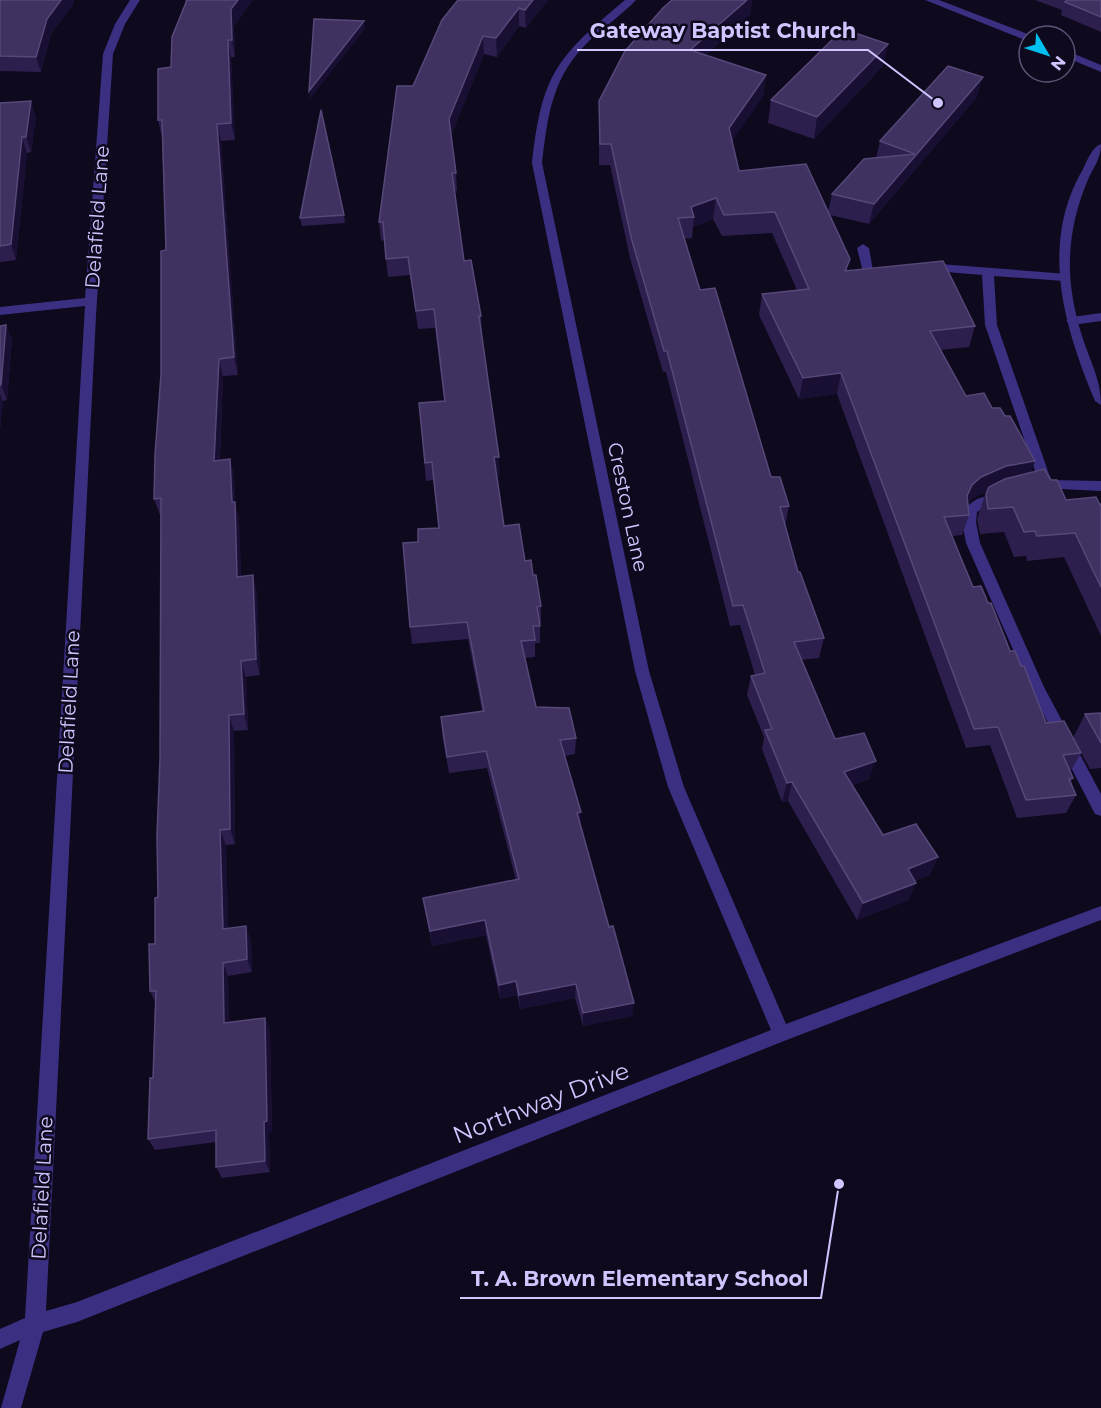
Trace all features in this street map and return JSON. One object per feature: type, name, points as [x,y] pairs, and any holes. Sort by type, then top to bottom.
[{"type":"street","name":"Delafield Lane","points":[[11,1408],[35,1324],[91,301],[108,54],[120,24],[135,0]]},
{"type":"street","name":"Creston Lane","points":[[632,0],[578,47],[553,84],[542,117],[537,163],[642,671],[676,787],[782,1034]]},
{"type":"street","points":[[930,0],[1017,33]]},
{"type":"street","points":[[1077,58],[1101,69]]},
{"type":"street","points":[[1101,147],[1092,159],[1073,198],[1063,247],[1066,301],[1084,362],[1101,401]]},
{"type":"street","points":[[863,248],[868,273],[890,276],[898,273]]},
{"type":"street","points":[[918,268],[1064,277]]},
{"type":"street","points":[[988,272],[991,325],[1040,486],[1101,486]]},
{"type":"street","points":[[0,310],[91,301]]},
{"type":"street","points":[[1072,321],[1101,317]]},
{"type":"street","points":[[1013,493],[980,501],[970,511],[968,519],[974,543],[1036,688],[1101,809]]},
{"type":"street","name":"Northway Drive","points":[[0,1339],[35,1324],[78,1312],[782,1034],[1101,913]]},
{"type":"building","points":[[0,0],[61,0],[47,19],[36,57],[0,56]]},
{"type":"building","points":[[187,0],[238,0],[231,9],[232,40],[228,40],[231,123],[217,124],[234,357],[219,359],[214,461],[230,459],[232,502],[235,502],[237,577],[253,575],[256,659],[241,661],[244,714],[229,715],[230,829],[220,830],[223,929],[246,926],[247,959],[223,963],[224,1023],[265,1018],[267,1121],[264,1122],[265,1161],[216,1167],[216,1130],[148,1139],[156,991],[150,991],[149,944],[155,944],[155,898],[158,897],[157,836],[160,759],[161,498],[154,499],[161,374],[161,251],[166,250],[162,120],[158,120],[158,69],[171,67],[172,37]]},
{"type":"building","points":[[458,0],[533,0],[525,10],[519,8],[496,38],[483,36],[449,119],[456,173],[452,173],[464,261],[471,260],[481,316],[479,316],[499,457],[494,457],[504,526],[519,524],[525,561],[531,560],[541,606],[537,607],[540,626],[533,626],[535,640],[521,641],[536,707],[569,708],[576,738],[560,740],[581,812],[577,813],[609,927],[613,926],[634,1003],[583,1013],[576,984],[519,995],[516,981],[499,985],[485,920],[430,931],[423,898],[519,879],[486,751],[447,757],[441,717],[484,711],[467,622],[410,627],[403,543],[418,542],[418,529],[439,528],[432,462],[425,463],[419,403],[445,401],[434,309],[416,311],[408,257],[386,259],[383,222],[379,222],[397,86],[413,86],[442,20]]},
{"type":"building","points":[[672,0],[747,0],[690,50],[766,75],[729,128],[739,171],[806,164],[850,259],[845,271],[943,261],[975,326],[930,331],[966,396],[984,393],[992,408],[1000,408],[1005,416],[1010,416],[1035,461],[1006,466],[981,477],[972,485],[967,496],[969,515],[944,517],[973,587],[981,586],[988,603],[991,603],[1010,651],[1015,651],[1021,666],[1024,666],[1046,723],[1064,721],[1081,753],[1063,755],[1073,778],[1069,779],[1076,795],[1026,800],[998,727],[974,729],[841,373],[803,378],[762,294],[809,289],[775,212],[724,215],[716,198],[691,207],[694,217],[678,218],[700,290],[715,288],[771,477],[780,477],[789,506],[780,507],[798,572],[800,572],[824,638],[794,642],[835,739],[864,733],[876,761],[844,772],[883,835],[916,824],[938,857],[908,869],[916,883],[863,903],[792,782],[787,783],[765,730],[772,729],[751,676],[765,673],[743,605],[733,606],[667,351],[664,351],[631,237],[611,144],[600,144],[599,101],[625,51]]},
{"type":"building","points":[[1067,0],[1101,0],[1101,17],[1065,2]]},
{"type":"building","points":[[314,19],[364,21],[309,91]]},
{"type":"building","points":[[843,29],[888,44],[817,117],[771,100]]},
{"type":"building","points":[[948,66],[983,77],[874,204],[832,194],[864,159],[915,154],[880,141]]},
{"type":"building","points":[[31,101],[26,137],[22,137],[11,244],[0,246],[0,103]]},
{"type":"building","points":[[321,110],[344,215],[300,218]]},
{"type":"building","points":[[6,325],[1,385],[0,385],[0,326]]},
{"type":"building","points":[[1044,469],[1051,480],[1057,480],[1066,500],[1096,497],[1101,504],[1101,587],[1075,533],[1037,536],[1035,531],[1024,532],[1013,507],[988,509],[986,494],[989,487],[1005,479]]},
{"type":"building","points":[[1101,713],[1101,743],[1085,714]]},
{"type":"place","name":"Gateway Baptist Church","points":[[938,103]]},
{"type":"place","name":"T. A. Brown Elementary School","points":[[839,1184]]}]
